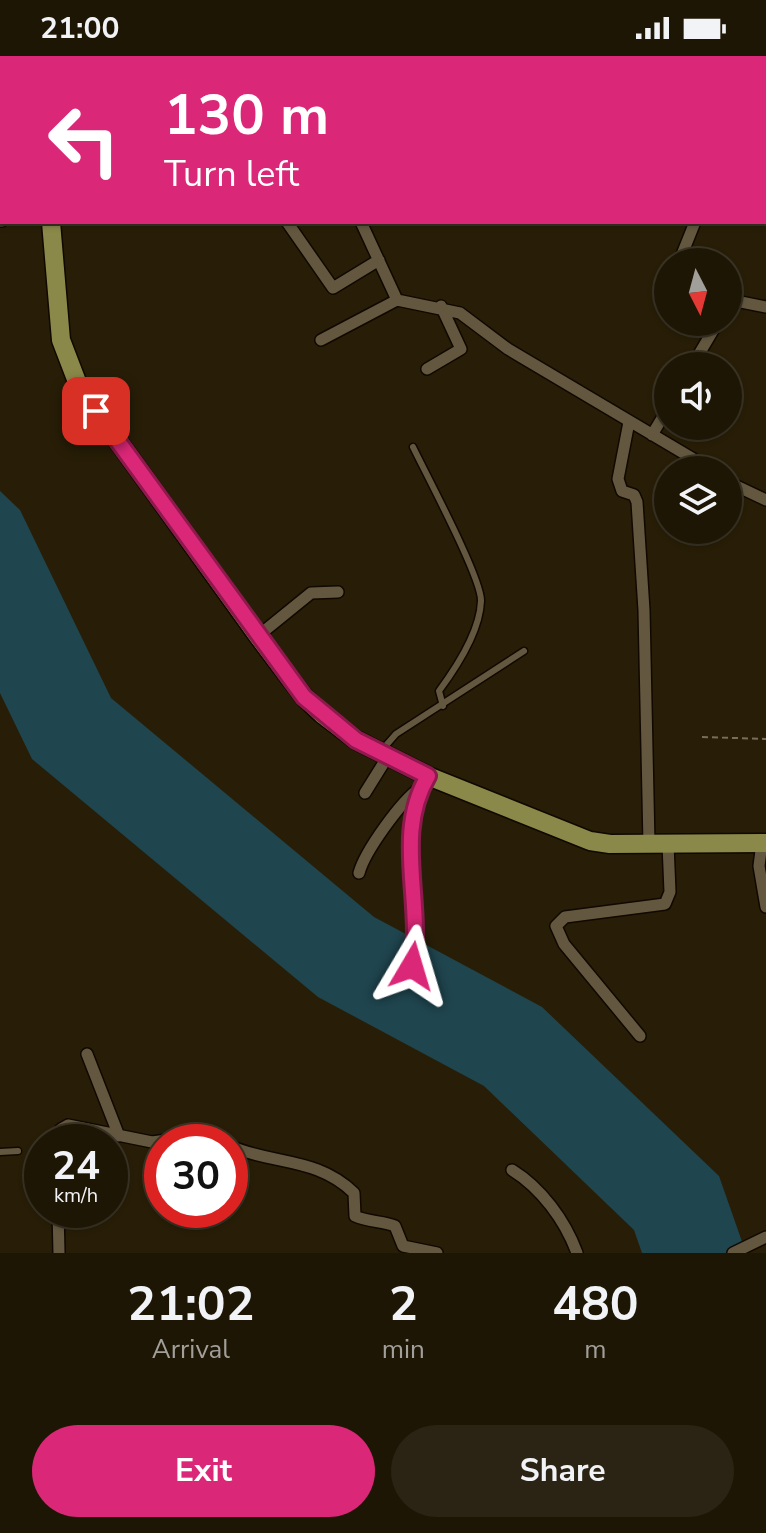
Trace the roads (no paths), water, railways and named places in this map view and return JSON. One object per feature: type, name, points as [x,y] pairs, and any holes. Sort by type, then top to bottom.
[{"type":"main road","points":[[51,224],[61,340],[73,376],[258,636],[304,697],[322,714],[356,740],[384,754],[424,782],[590,841],[764,843]]},
{"type":"street","points":[[288,224],[333,288],[379,260]]},
{"type":"street","points":[[362,224],[397,300]]},
{"type":"street","points":[[685,248],[694,224]]},
{"type":"street","points":[[321,340],[397,300],[441,306],[460,313],[508,349],[621,413],[629,422],[688,456]]},
{"type":"street","points":[[742,303],[766,307]]},
{"type":"street","points":[[427,369],[461,348],[441,306]]},
{"type":"street","points":[[629,422],[618,479],[622,491],[634,495],[637,502],[659,844],[670,892],[665,904],[565,917],[556,926],[564,944],[640,1036]]},
{"type":"street","points":[[742,489],[766,500]]},
{"type":"street","points":[[258,636],[311,593],[338,592]]},
{"type":"street","points":[[365,793],[384,754]]},
{"type":"street","points":[[359,873],[368,852],[404,802],[424,782]]},
{"type":"street","points":[[412,966],[417,933],[410,834],[424,782]]},
{"type":"street","points":[[764,843],[759,866],[766,907]]},
{"type":"street","points":[[87,1054],[114,1124]]},
{"type":"street","points":[[248,1154],[311,1166],[354,1193],[355,1216],[395,1226],[403,1246],[437,1253]]},
{"type":"street","points":[[512,1170],[546,1199],[577,1253]]},
{"type":"street","points":[[58,1228],[59,1253]]},
{"type":"street","points":[[733,1253],[766,1237]]},
{"type":"lane","points":[[413,447],[479,587],[481,600],[460,657],[439,691],[443,706]]},
{"type":"lane","points":[[384,754],[396,734],[524,651]]},
{"type":"lane","points":[[0,1152],[18,1151]]},
{"type":"water","points":[[0,491],[20,510],[111,698],[374,917],[542,1007],[719,1176],[746,1253],[642,1253],[634,1230],[484,1086],[318,997],[32,759],[0,693]]}]
